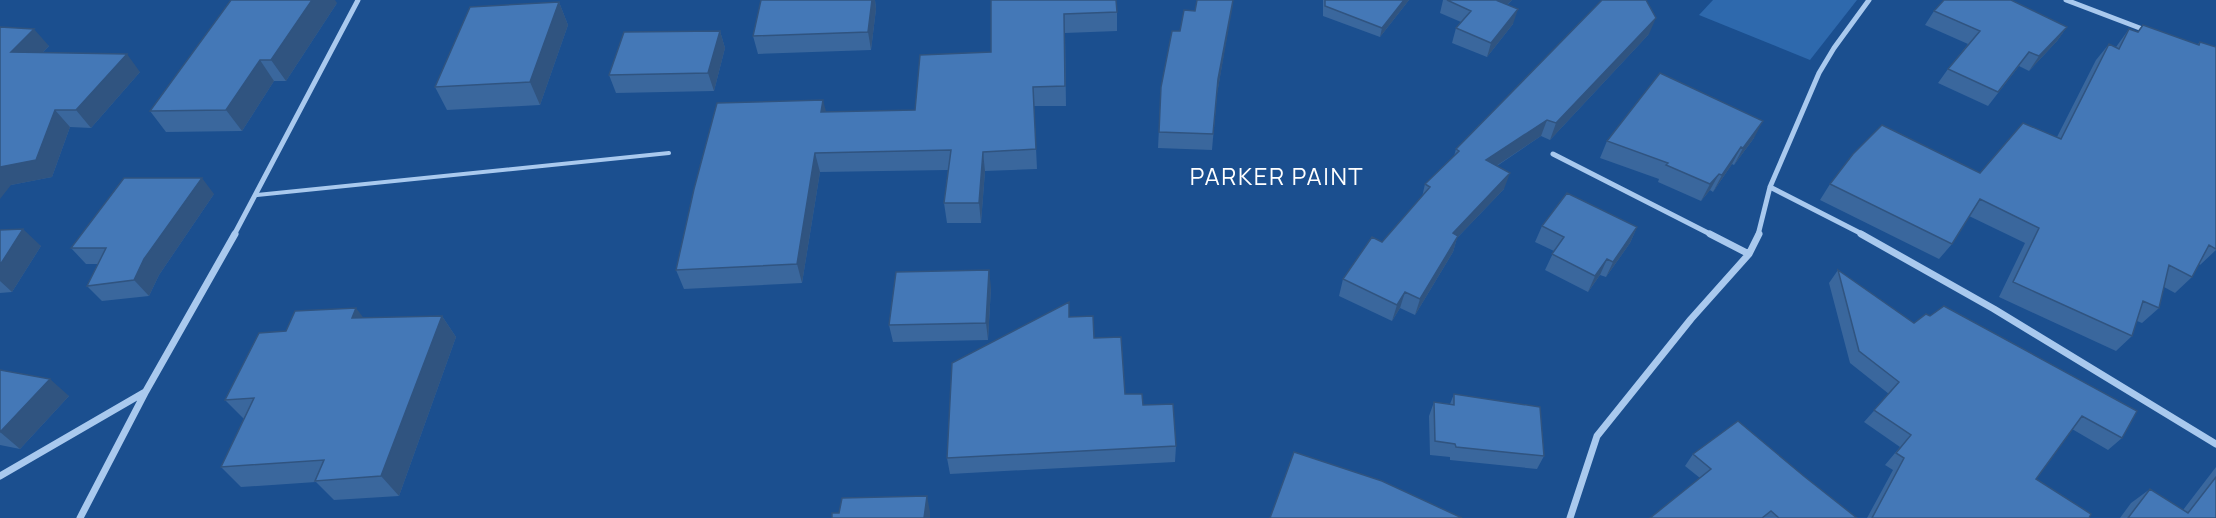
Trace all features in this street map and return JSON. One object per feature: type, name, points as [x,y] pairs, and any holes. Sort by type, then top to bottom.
[{"type":"street","points":[[80,518],[146,391],[257,195],[358,0]]},
{"type":"street","points":[[1570,518],[1597,436],[1691,319],[1749,254],[1761,229],[1770,187],[1809,101],[1813,86],[1830,53],[1869,0]]},
{"type":"street","points":[[2066,0],[2152,33]]},
{"type":"street","points":[[1553,154],[1749,254]]},
{"type":"street","points":[[1770,187],[1929,271],[2066,351],[2120,387],[2216,444]]},
{"type":"street","points":[[0,476],[146,391]]},
{"type":"lane","points":[[257,195],[669,153]]},
{"type":"shaded area","points":[[1713,0],[1857,0],[1810,60],[1699,15]]},
{"type":"building","points":[[231,0],[312,0],[271,60],[260,60],[226,110],[150,111]]},
{"type":"building","points":[[761,0],[872,0],[868,32],[753,36]]},
{"type":"building","points":[[991,0],[1116,0],[1117,12],[1064,14],[1065,86],[1033,87],[1036,149],[983,152],[979,203],[944,203],[951,150],[815,153],[797,264],[676,270],[694,189],[717,103],[823,100],[821,112],[915,110],[920,55],[991,52]]},
{"type":"building","points":[[1197,0],[1233,0],[1218,79],[1213,134],[1159,132],[1161,87],[1172,31],[1180,31],[1184,10],[1195,11]]},
{"type":"building","points":[[1325,0],[1404,0],[1382,28],[1325,6]]},
{"type":"building","points":[[1447,0],[1500,0],[1498,1],[1518,9],[1491,43],[1456,28],[1471,11]]},
{"type":"building","points":[[1602,0],[1646,0],[1656,18],[1556,123],[1547,120],[1486,160],[1510,173],[1453,233],[1458,236],[1420,299],[1405,292],[1397,305],[1343,279],[1372,237],[1382,242],[1430,187],[1425,184],[1459,151],[1456,149]]},
{"type":"building","points":[[1944,0],[2011,0],[2067,27],[2039,56],[2029,52],[1998,92],[1948,69],[1980,31],[1934,11]]},
{"type":"building","points":[[559,2],[530,82],[435,87],[470,7]]},
{"type":"building","points":[[2143,25],[2199,45],[2200,42],[2216,47],[2216,249],[2209,245],[2192,277],[2169,265],[2159,308],[2143,301],[2132,336],[2013,282],[2039,228],[1980,199],[1952,244],[1830,184],[1853,154],[1882,125],[1980,173],[2023,123],[2061,139],[2109,44],[2119,49],[2129,29],[2138,32]]},
{"type":"building","points":[[0,27],[34,29],[11,52],[127,54],[76,110],[55,110],[36,160],[0,167]]},
{"type":"building","points":[[720,31],[708,73],[609,75],[624,32]]},
{"type":"building","points":[[1660,73],[1763,121],[1722,175],[1719,174],[1710,184],[1666,165],[1668,163],[1607,141]]},
{"type":"building","points":[[124,178],[202,178],[144,259],[134,280],[87,286],[106,248],[71,248]]},
{"type":"building","points":[[1567,193],[1637,227],[1613,262],[1607,259],[1595,276],[1552,254],[1564,237],[1542,226]]},
{"type":"building","points":[[23,229],[0,265],[0,230]]},
{"type":"building","points":[[989,270],[986,323],[889,325],[896,272]]},
{"type":"building","points":[[1838,270],[1914,323],[1926,314],[1930,316],[1944,306],[2137,411],[2122,438],[2082,416],[2036,479],[2091,514],[2089,518],[1872,518],[1904,458],[1896,453],[1911,435],[1874,410],[1899,382],[1859,351]]},
{"type":"building","points":[[1069,302],[1069,317],[1093,316],[1094,338],[1121,337],[1125,394],[1142,394],[1143,405],[1173,404],[1176,446],[947,458],[952,363]]},
{"type":"building","points":[[356,308],[352,318],[442,316],[381,476],[315,481],[324,460],[221,467],[254,398],[225,400],[259,333],[286,331],[295,311]]},
{"type":"building","points":[[0,370],[50,379],[0,432]]},
{"type":"building","points":[[1454,394],[1540,407],[1544,456],[1456,447],[1455,444],[1435,441],[1434,402],[1454,405]]},
{"type":"building","points":[[1738,421],[1857,518],[1779,518],[1771,511],[1762,518],[1650,518],[1711,469],[1693,454]]},
{"type":"building","points":[[1294,452],[1382,481],[1462,518],[1270,518]]},
{"type":"building","points":[[2216,477],[2216,518],[2128,518],[2150,489],[2188,513]]},
{"type":"building","points":[[927,496],[924,518],[832,518],[832,513],[839,513],[842,498]]},
{"type":"district","name":"PARKER PAINT","points":[[1277,177]]}]
